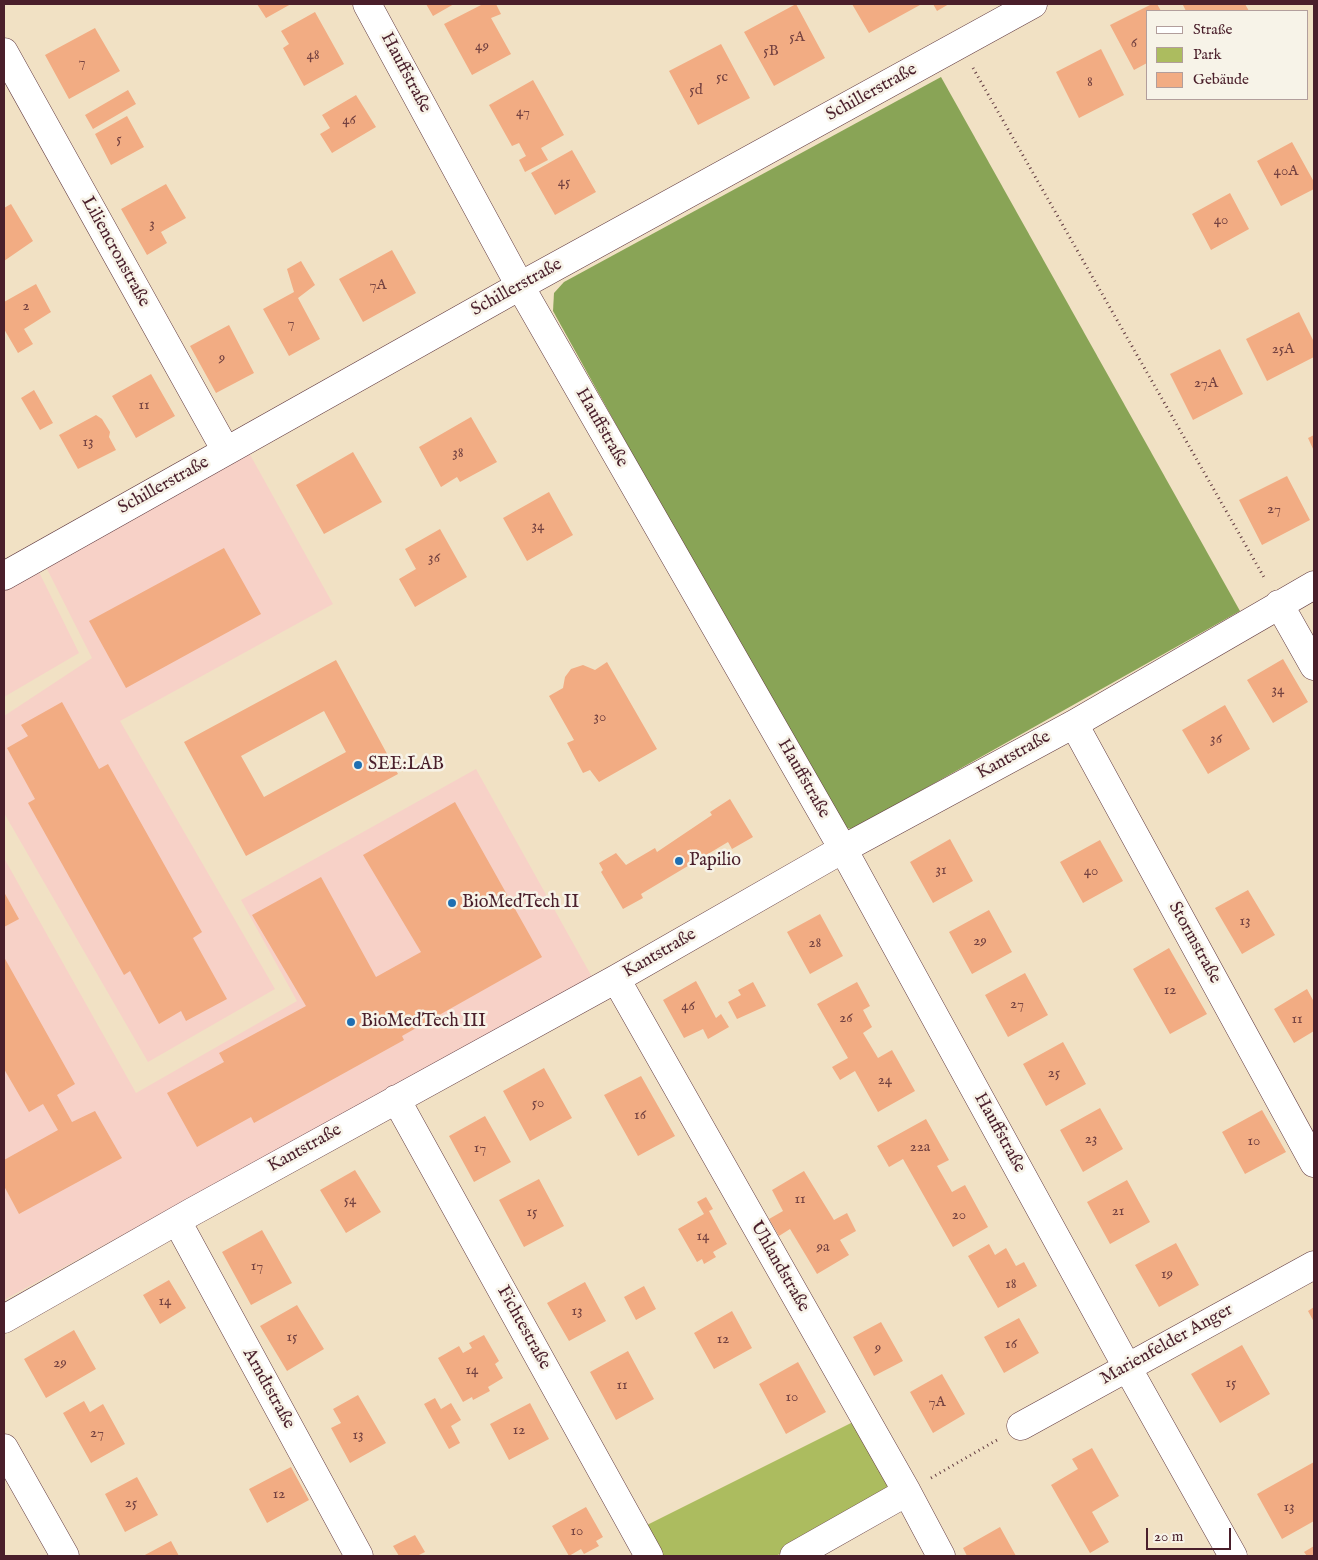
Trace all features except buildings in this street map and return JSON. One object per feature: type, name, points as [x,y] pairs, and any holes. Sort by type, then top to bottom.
[{"type":"street","name":"Hauffstraße","points":[[367,4],[520,286],[843,849],[1127,1367],[1233,1556]]},
{"type":"street","name":"Schillerstraße","points":[[4,576],[520,286],[1033,4]]},
{"type":"street","name":"Liliencronstraße","points":[[4,52],[226,451]]},
{"type":"street","name":"Kantstraße","points":[[4,1319],[396,1099],[616,980],[843,849],[1074,724],[1314,585]]},
{"type":"street","points":[[1279,604],[1314,666]]},
{"type":"street","name":"Stormstraße","points":[[1074,724],[1314,1163]]},
{"type":"street","name":"Uhlandstraße","points":[[616,980],[907,1492],[941,1556]]},
{"type":"street","name":"Fichtestraße","points":[[396,1099],[649,1556]]},
{"type":"street","name":"Arndtstraße","points":[[176,1221],[359,1556]]},
{"type":"street","name":"Marienfelder Anger","points":[[1021,1426],[1314,1265]]},
{"type":"street","points":[[4,1448],[65,1556]]},
{"type":"street","points":[[794,1556],[907,1492]]},
{"type":"path","points":[[960,45],[1279,604]]},
{"type":"path","points":[[907,1492],[1021,1426]]},
{"type":"shaded area","points":[[248,451],[333,604],[120,721],[275,989],[148,1062],[4,813],[4,716],[92,658],[46,567]]},
{"type":"shaded area","points":[[39,572],[79,653],[4,697],[4,591]]},
{"type":"shaded area","points":[[476,769],[592,977],[4,1300],[4,858],[136,1093],[297,1001],[241,900]]},
{"type":"green space","points":[[941,77],[1240,611],[853,829],[843,828],[836,821],[553,311],[554,293],[564,282]]},
{"type":"green space","points":[[857,1420],[888,1482],[887,1492],[776,1556],[658,1556],[643,1527]]},
{"type":"place","name":"SEE:LAB","points":[[358,765]]},
{"type":"place","name":"Papilio","points":[[679,861]]},
{"type":"place","name":"BioMedTech II","points":[[452,903]]},
{"type":"place","name":"BioMedTech III","points":[[351,1022]]}]
